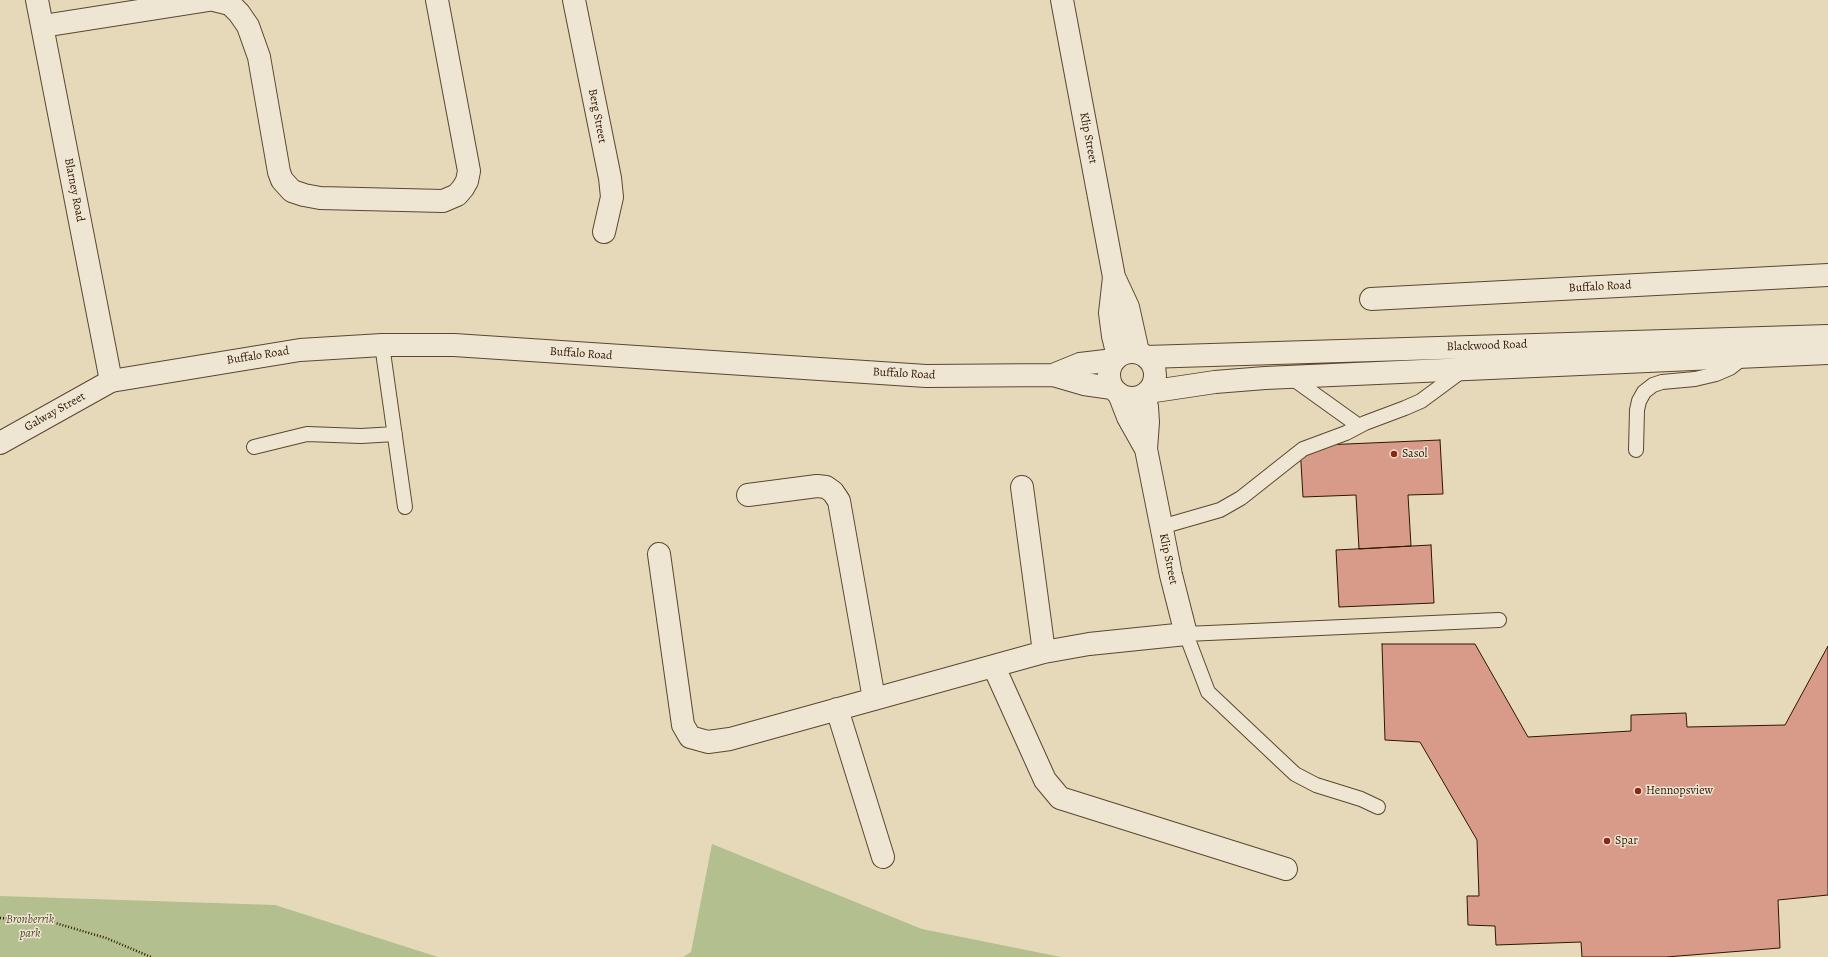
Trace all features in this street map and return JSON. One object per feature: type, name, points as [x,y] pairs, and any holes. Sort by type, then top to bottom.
[{"type":"street","name":"Blarney Road","points":[[38,0],[111,381]]},
{"type":"street","points":[[43,26],[209,0]]},
{"type":"street","points":[[214,0],[230,4],[239,13],[248,26],[259,57],[279,172],[282,180],[292,191],[320,198],[443,201],[457,195],[467,181],[469,172],[437,0]]},
{"type":"street","name":"Berg Street","points":[[574,0],[610,178],[612,197],[604,232]]},
{"type":"street","name":"Klip Street","points":[[1062,0],[1114,276],[1110,313],[1113,336],[1129,357]]},
{"type":"street","name":"Buffalo Road","points":[[1371,299],[1828,275]]},
{"type":"street","name":"Blackwood Road","points":[[1146,393],[1215,382],[1265,378],[1292,378],[1465,369],[1747,348],[1828,336]]},
{"type":"street","name":"Buffalo Road","points":[[111,381],[300,350],[382,345],[454,345],[926,376],[1053,375],[1116,391]]},
{"type":"street","name":"Blackwood Road","points":[[1129,357],[1747,348],[1828,353]]},
{"type":"street","points":[[1129,357],[1152,365],[1155,374],[1153,384],[1146,393],[1136,398],[1127,398],[1116,391],[1109,378],[1109,369],[1129,357]]},
{"type":"street","name":"Buffalo Road","points":[[1053,375],[1080,364],[1129,357]]},
{"type":"street","name":"Galway Street","points":[[0,443],[111,381]]},
{"type":"street","name":"Klip Street","points":[[1116,391],[1128,417],[1146,448]]},
{"type":"street","name":"Klip Street","points":[[1146,393],[1148,422],[1146,448],[1171,575],[1186,634]]},
{"type":"street","points":[[748,495],[817,486],[826,487],[836,496],[841,512],[874,699]]},
{"type":"street","points":[[1022,487],[1044,652]]},
{"type":"street","points":[[659,554],[683,725],[690,737],[708,742],[730,739],[1044,652],[1089,644],[1150,639],[1186,634]]},
{"type":"street","points":[[994,667],[1045,780],[1060,798],[1286,869]]},
{"type":"street","points":[[837,709],[883,857]]},
{"type":"lane","points":[[382,345],[405,507]]},
{"type":"lane","points":[[1636,450],[1637,410],[1639,401],[1644,392],[1653,385],[1662,382],[1695,379],[1716,374],[1730,368],[1747,348]]},
{"type":"lane","points":[[1161,527],[1220,510],[1241,498],[1303,449],[1346,433],[1359,426],[1421,401],[1465,369]]},
{"type":"lane","points":[[1292,378],[1359,426]]},
{"type":"lane","points":[[254,447],[307,434],[361,436],[395,434]]},
{"type":"lane","points":[[1378,807],[1361,799],[1316,785],[1295,774],[1208,692],[1186,634],[1499,620]]},
{"type":"path","points":[[0,918],[52,922],[106,938],[151,957]]},
{"type":"green space","points":[[712,844],[922,929],[1061,957],[683,957],[691,952]]},
{"type":"green space","name":"Bronberrik park","points":[[0,896],[275,905],[438,957],[0,957]]},
{"type":"building","points":[[1440,440],[1443,494],[1408,495],[1411,546],[1359,549],[1356,495],[1303,497],[1300,446]]},
{"type":"building","points":[[1431,545],[1434,603],[1339,607],[1336,550]]},
{"type":"building","name":"Hennopsview","points":[[1382,644],[1475,644],[1528,737],[1631,731],[1631,715],[1686,713],[1687,727],[1785,725],[1828,646],[1828,895],[1778,900],[1780,948],[1666,957],[1582,957],[1581,942],[1496,945],[1495,926],[1468,925],[1467,896],[1479,896],[1477,840],[1420,742],[1385,740]]},
{"type":"place","name":"Sasol","points":[[1394,454]]},
{"type":"place","name":"Hennopsview","points":[[1638,791]]},
{"type":"place","name":"Spar","points":[[1607,841]]}]
